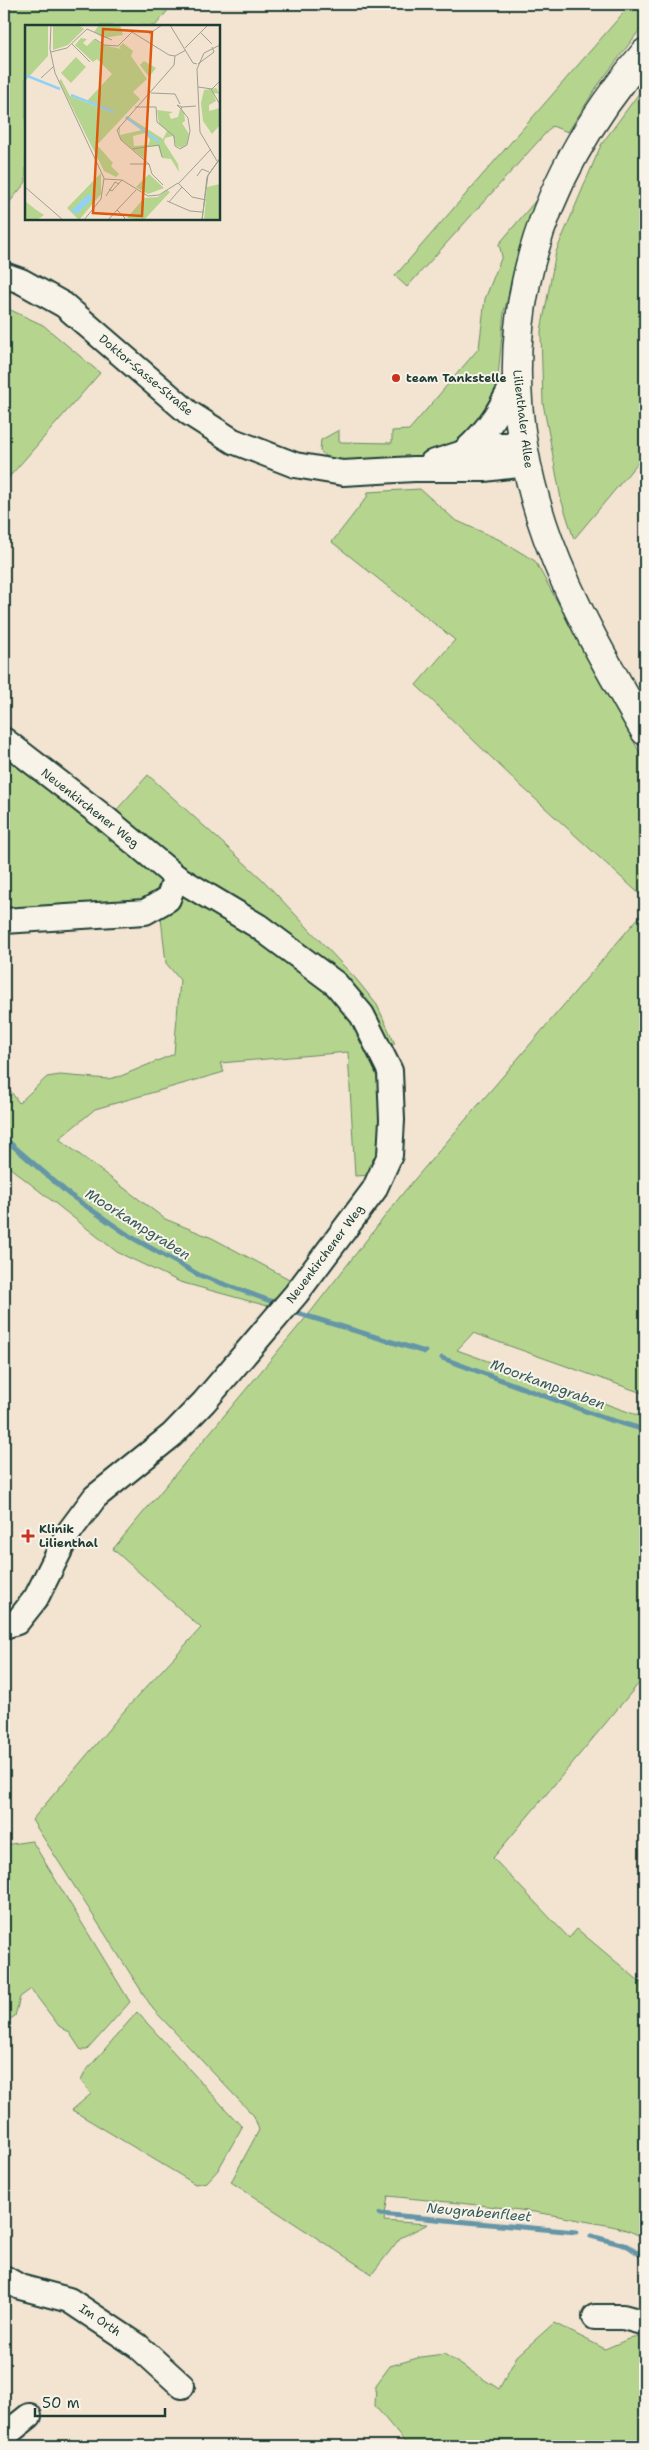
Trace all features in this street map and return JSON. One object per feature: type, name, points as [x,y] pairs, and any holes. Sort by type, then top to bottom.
[{"type":"main road","name":"Lilienthaler Allee","points":[[645,53],[589,128],[566,169],[548,207],[525,284],[516,339],[516,378],[526,455],[543,524],[565,582],[585,625],[645,731]]},
{"type":"street","name":"Doktor-Sasse-Straße","points":[[4,275],[21,281],[64,305],[190,414],[233,441],[295,465],[326,471],[363,473],[414,469],[484,469],[526,455]]},
{"type":"street","name":"Doktor-Sasse-Straße","points":[[463,452],[478,439],[496,417],[516,378]]},
{"type":"street","name":"Doktor-Sasse-Straße","points":[[414,469],[488,445],[526,455]]},
{"type":"street","name":"Neuenkirchener Weg","points":[[4,740],[105,818],[176,877],[258,926],[336,984],[362,1015],[390,1071],[392,1120],[390,1155],[374,1190],[296,1294],[204,1402],[172,1435],[95,1497],[69,1532],[36,1598],[17,1622],[4,1626]]},
{"type":"street","points":[[4,921],[144,912],[168,900],[176,877]]},
{"type":"street","name":"Im Orth","points":[[4,2278],[20,2287],[69,2300],[138,2346],[182,2386]]},
{"type":"street","points":[[595,2317],[624,2317],[645,2323]]},
{"type":"street","points":[[4,2436],[29,2416]]},
{"type":"green space","points":[[4,4],[173,4],[156,25],[25,25],[25,183],[4,209]]},
{"type":"green space","points":[[631,4],[645,4],[645,23],[598,85],[568,132],[552,126],[407,287],[395,276]]},
{"type":"green space","points":[[645,85],[645,454],[574,539],[561,499],[543,403],[541,331],[556,252],[601,145]]},
{"type":"green space","points":[[547,187],[504,311],[496,400],[464,442],[426,457],[380,463],[330,460],[320,451],[321,440],[339,430],[339,442],[392,443],[392,431],[409,430],[479,348],[485,299],[502,256],[499,244]]},
{"type":"green space","points":[[4,307],[43,325],[100,373],[4,483]]},
{"type":"green space","points":[[420,489],[455,520],[500,540],[535,561],[645,762],[645,899],[519,784],[416,685],[455,640],[332,542],[367,497],[368,492]]},
{"type":"green space","points":[[4,751],[191,900],[253,937],[328,989],[352,1018],[370,1052],[382,1098],[381,1142],[373,1175],[355,1176],[348,1052],[220,1063],[224,1072],[95,1109],[59,1139],[165,1219],[212,1238],[291,1280],[271,1307],[180,1282],[117,1252],[4,1163],[4,1082],[19,1103],[47,1077],[60,1075],[108,1079],[121,1076],[174,1054],[180,980],[166,963],[161,918],[4,932],[4,909],[9,908],[4,849]]},
{"type":"green space","points":[[148,775],[261,878],[356,979],[377,1005],[395,1044],[384,1045],[365,1007],[112,815]]},
{"type":"green space","points":[[645,910],[645,1394],[473,1333],[457,1350],[645,1418],[645,1676],[493,1858],[569,1938],[577,1929],[645,1986],[645,2239],[616,2227],[560,2216],[388,2196],[384,2221],[428,2224],[400,2238],[372,2274],[231,2182],[259,2130],[254,2116],[153,2009],[32,1820],[125,1710],[201,1628],[113,1549],[313,1309],[403,1193]]},
{"type":"green space","points":[[32,1841],[130,2002],[87,2050],[81,2050],[69,2032],[59,2026],[31,1989],[20,1997],[15,2016],[7,2021],[4,2019],[4,1845]]},
{"type":"green space","points":[[137,2012],[242,2127],[218,2170],[207,2182],[195,2184],[72,2110],[91,2094],[81,2081],[85,2072]]},
{"type":"green space","points":[[554,2323],[605,2349],[633,2337],[645,2336],[645,2446],[408,2446],[375,2406],[376,2385],[390,2366],[421,2357],[444,2354],[499,2389],[517,2356]]},
{"type":"waterway","name":"Moorkampgraben","points":[[4,1138],[70,1195],[131,1237],[199,1275],[276,1303]]},
{"type":"waterway","name":"Moorkampgraben","points":[[297,1313],[425,1352]]},
{"type":"waterway","name":"Moorkampgraben","points":[[442,1358],[604,1418],[645,1430]]},
{"type":"waterway","name":"Neugrabenfleet","points":[[380,2214],[576,2232]]},
{"type":"waterway","name":"Neugrabenfleet","points":[[591,2236],[628,2246],[645,2258]]},
{"type":"place","name":"team Tankstelle","points":[[396,378]]},
{"type":"place","name":"Klinik Lilienthal","points":[[28,1536]]}]
